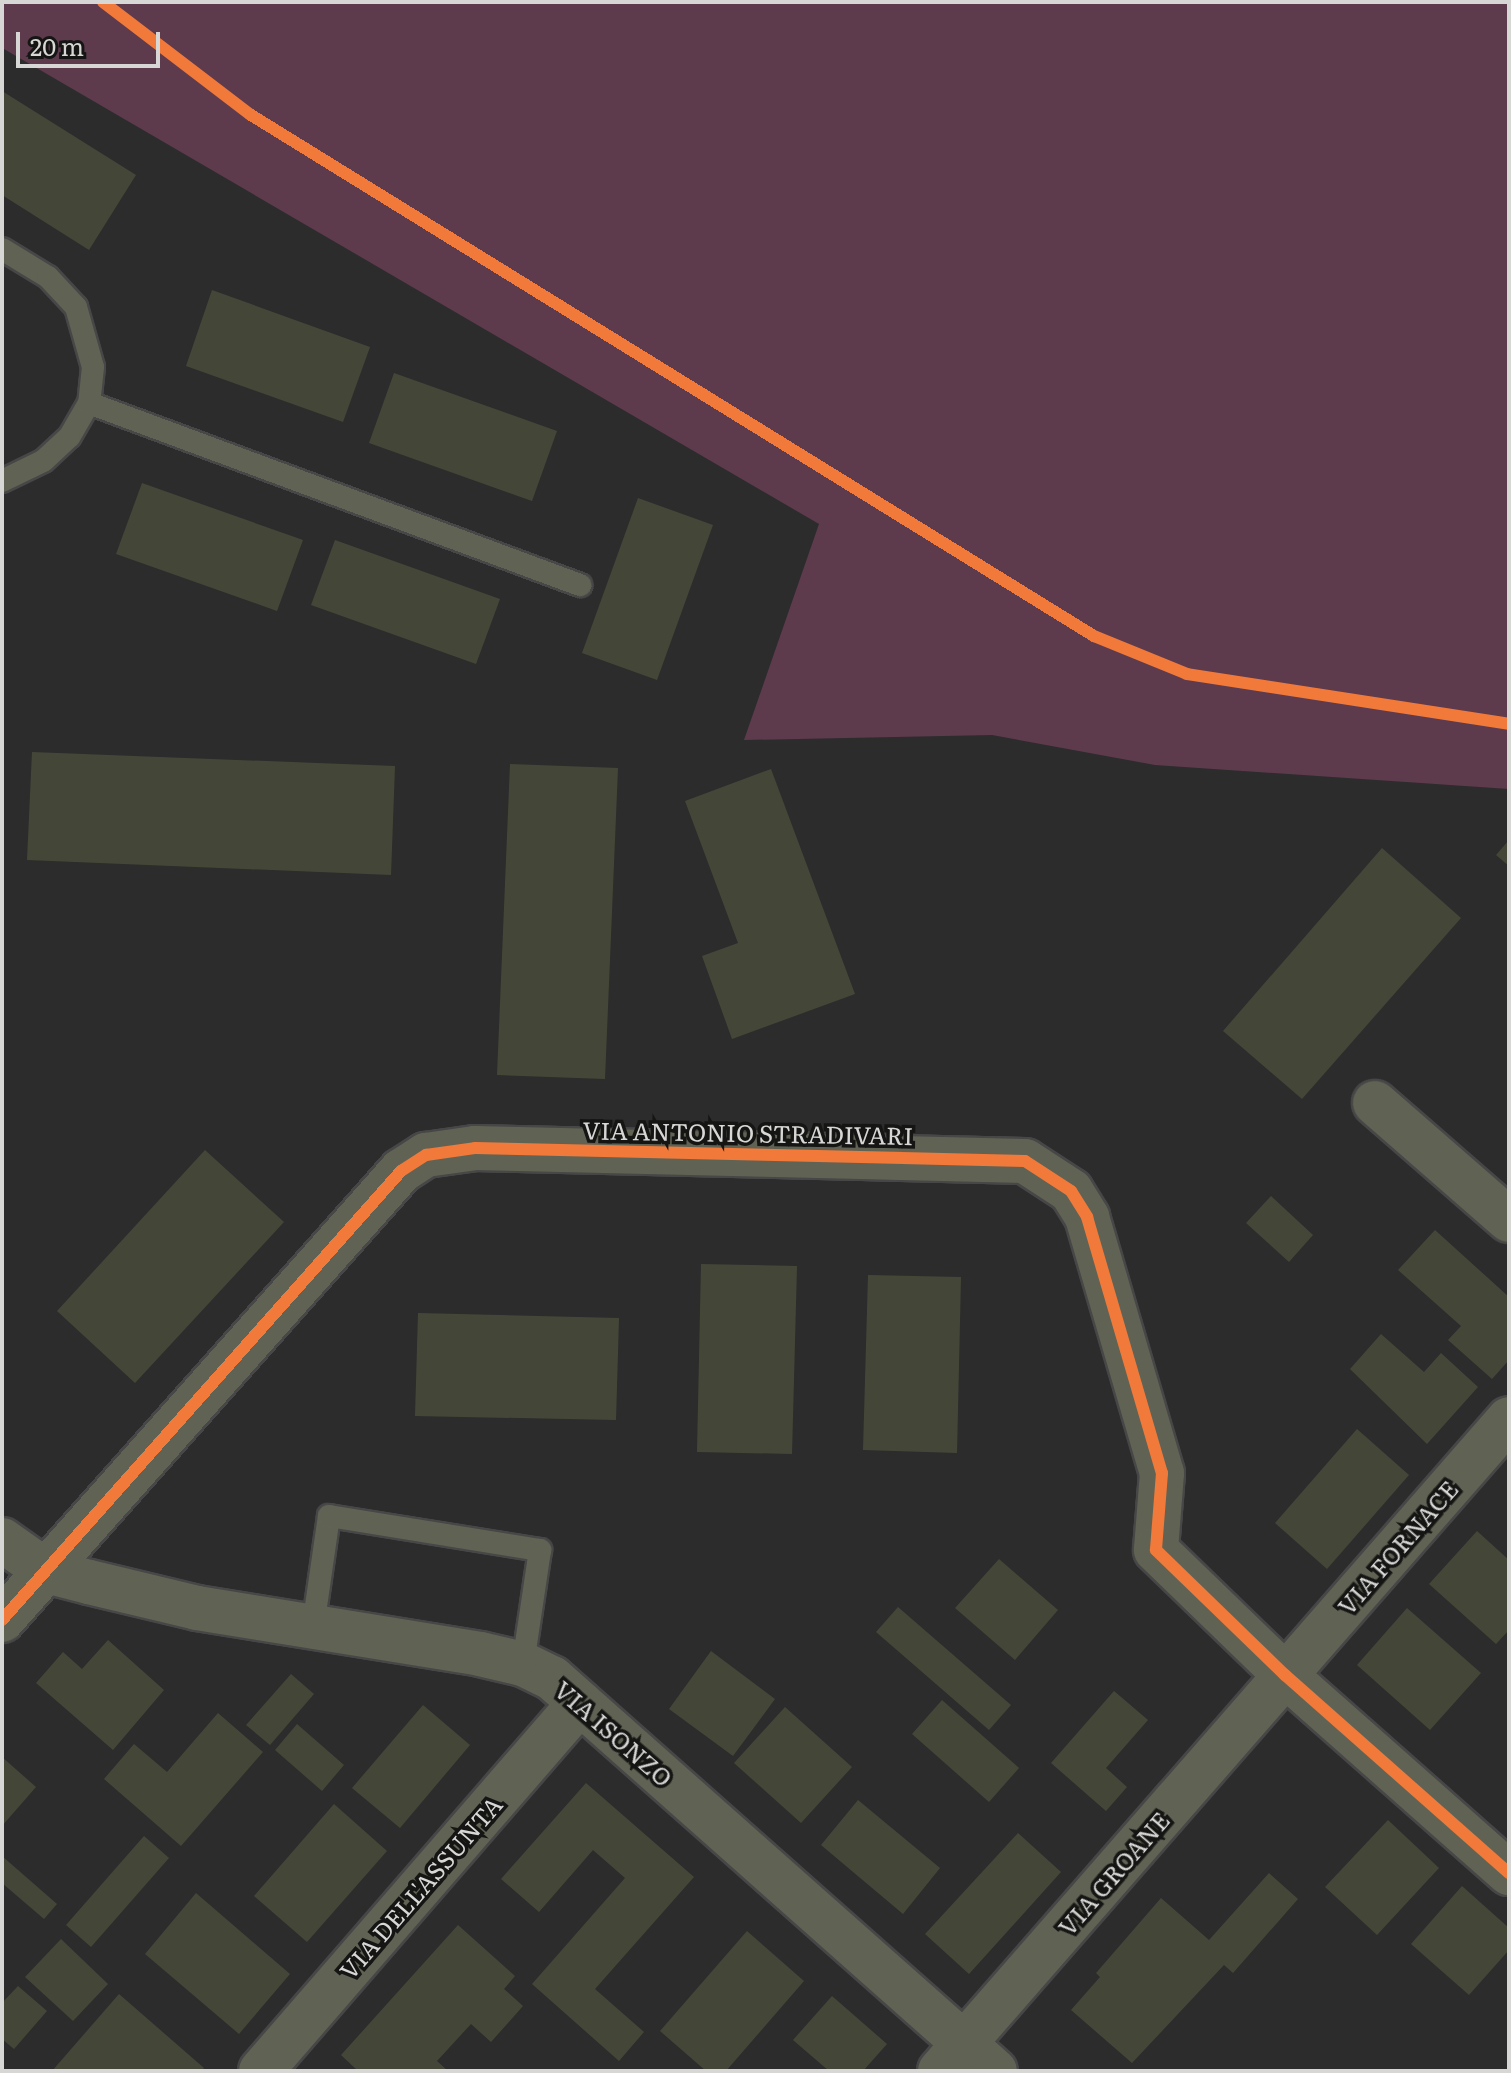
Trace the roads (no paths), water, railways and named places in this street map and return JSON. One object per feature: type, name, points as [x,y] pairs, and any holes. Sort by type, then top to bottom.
[{"type":"street","points":[[1375,1103],[1509,1220]]},
{"type":"street","name":"VIA ANTONIO STRADIVARI","points":[[46,1571],[401,1171],[426,1155],[475,1148],[1025,1161],[1071,1191],[1087,1217],[1162,1473],[1156,1550],[1285,1675]]},
{"type":"street","name":"VIA FORNACE","points":[[1285,1675],[1509,1419]]},
{"type":"street","points":[[2,1540],[46,1571],[2,1620]]},
{"type":"street","name":"VIA ISONZO","points":[[46,1571],[313,1627],[523,1664],[552,1678],[967,2062]]},
{"type":"street","points":[[1285,1675],[1509,1873]]},
{"type":"street","name":"VIA GROANE","points":[[967,2062],[1285,1675]]},
{"type":"street","name":"VIA DELL'ASSUNTA","points":[[261,2071],[580,1703]]},
{"type":"lane","points":[[2,249],[48,277],[76,307],[93,367],[89,403],[69,437],[52,453],[2,481]]},
{"type":"lane","points":[[89,403],[580,585]]},
{"type":"lane","points":[[313,1627],[329,1516],[540,1550],[523,1664]]}]
